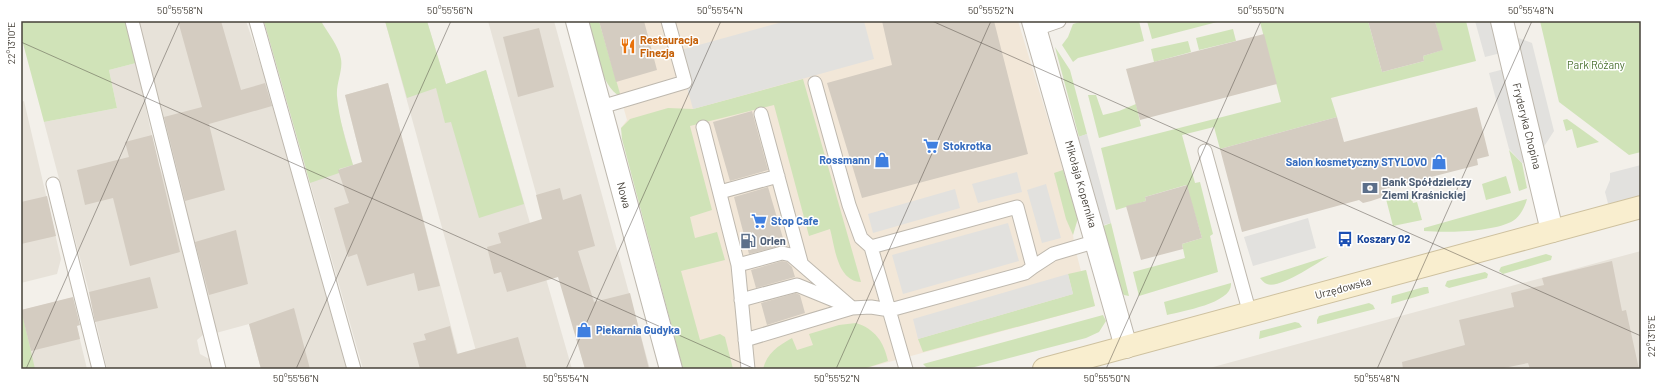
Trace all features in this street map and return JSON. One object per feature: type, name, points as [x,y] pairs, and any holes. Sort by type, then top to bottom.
[{"type":"street","name":"Nowa","points":[[577,21],[671,369]]},
{"type":"street","name":"Fryderyka Chopina","points":[[1502,21],[1552,231]]},
{"type":"street","name":"Mikołaja Kopernika","points":[[1034,25],[1097,241],[1126,347]]},
{"type":"street","name":"Urzędowska","points":[[1044,369],[1641,207]]},
{"type":"lane","points":[[132,21],[219,369]]},
{"type":"lane","points":[[256,21],[354,369]]},
{"type":"lane","points":[[601,107],[685,82],[668,21]]},
{"type":"lane","points":[[1034,25],[1060,21]]},
{"type":"lane","points":[[815,83],[849,205],[861,238],[871,247],[906,369]]},
{"type":"lane","points":[[761,114],[801,262]]},
{"type":"lane","points":[[703,127],[738,265],[748,369]]},
{"type":"lane","points":[[1205,151],[1250,314]]},
{"type":"lane","points":[[720,192],[778,176]]},
{"type":"lane","points":[[53,184],[99,369]]},
{"type":"lane","points":[[871,247],[1017,207],[1033,267]]},
{"type":"lane","points":[[745,340],[852,308],[871,307],[890,310],[1025,273],[1053,254],[1097,241]]},
{"type":"lane","points":[[738,265],[782,253],[791,255],[801,262],[852,308]]},
{"type":"lane","points":[[741,300],[797,285],[852,308]]},
{"type":"shaded area","points":[[138,21],[246,21],[267,83],[347,369],[261,369],[249,324],[216,333]]},
{"type":"shaded area","points":[[264,21],[333,94],[353,165],[365,174],[345,95],[388,83],[462,369],[363,369]]},
{"type":"shaded area","points":[[385,21],[427,21],[446,84],[486,70],[572,369],[481,369]]},
{"type":"shaded area","points":[[488,21],[554,21],[650,369],[585,369]]},
{"type":"shaded area","points":[[599,21],[1018,21],[1078,218],[1073,235],[1075,248],[1081,271],[1086,270],[1095,306],[863,369],[683,369],[621,128],[627,120]]},
{"type":"shaded area","points":[[786,21],[864,21],[874,59],[693,109],[677,51]]},
{"type":"shaded area","points":[[1475,21],[1502,21],[1505,33],[1532,43],[1554,131],[1536,159],[1522,163],[1509,149],[1489,73],[1512,67],[1509,51],[1485,57]]},
{"type":"shaded area","points":[[136,63],[158,164],[166,182],[204,334],[197,340],[200,354],[211,360],[213,369],[107,369],[89,292],[44,122],[117,108],[109,70]]},
{"type":"shaded area","points":[[24,101],[61,259],[57,274],[21,283],[21,102]]},
{"type":"shaded area","points":[[1087,134],[1111,223],[1093,228],[1068,140]]},
{"type":"shaded area","points":[[1641,165],[1641,207],[1611,215],[1605,192],[1610,180],[1610,173]]},
{"type":"shaded area","points":[[1017,172],[1022,192],[978,203],[972,184]]},
{"type":"shaded area","points":[[1046,184],[1061,238],[1042,243],[1027,190]]},
{"type":"shaded area","points":[[955,189],[960,208],[873,233],[868,214]]},
{"type":"shaded area","points":[[1308,218],[1316,248],[1253,266],[1244,237]]},
{"type":"shaded area","points":[[1008,223],[1019,261],[903,294],[892,255]]},
{"type":"shaded area","points":[[1641,251],[1641,369],[1206,369],[1611,259]]},
{"type":"shaded area","points":[[1068,274],[1073,294],[918,339],[913,319]]},
{"type":"shaded area","points":[[70,298],[87,369],[21,369],[21,308],[22,310]]},
{"type":"green space","points":[[21,21],[125,21],[136,63],[109,70],[117,108],[44,122],[21,36]]},
{"type":"green space","points":[[264,21],[321,21],[338,49],[341,59],[341,68],[337,86],[339,113],[353,165],[339,169],[339,173],[310,183]]},
{"type":"green space","points":[[385,21],[427,21],[446,84],[486,70],[524,204],[479,218],[451,122],[445,123],[436,88],[407,98]]},
{"type":"green space","points":[[589,21],[599,21],[621,97],[608,84],[603,74]]},
{"type":"green space","points":[[1083,21],[1139,21],[1144,41],[1078,58],[1073,62],[1062,45],[1068,37],[1073,24]]},
{"type":"green space","points":[[1147,21],[1221,21],[1152,39]]},
{"type":"green space","points":[[1368,21],[1382,72],[1424,61],[1423,56],[1442,50],[1435,21],[1466,21],[1476,61],[1331,98],[1337,117],[1220,149],[1214,127],[1182,135],[1195,183],[1200,182],[1213,234],[1210,236],[1218,272],[1139,296],[1133,272],[1185,258],[1182,244],[1202,238],[1186,185],[1145,197],[1146,201],[1116,210],[1101,148],[1281,102],[1260,22]]},
{"type":"green space","name":"Park Różany","points":[[1540,21],[1641,21],[1641,152],[1629,155],[1559,102]]},
{"type":"green space","points":[[1233,29],[1236,41],[1199,50],[1196,38]]},
{"type":"green space","points":[[1188,41],[1191,52],[1154,62],[1151,49]]},
{"type":"green space","points":[[1055,47],[1070,70],[1087,134],[1079,137]]},
{"type":"green space","points":[[803,79],[861,282],[853,280],[842,270],[838,262],[830,229],[809,236],[774,105],[690,126],[712,210],[690,217],[695,238],[717,232],[725,260],[681,271],[700,340],[720,334],[725,337],[733,369],[683,369],[622,139],[621,128],[630,119],[668,108],[693,109]]},
{"type":"green space","points":[[1088,95],[1096,95],[1103,115],[1119,111],[1136,104],[1141,126],[1099,138]]},
{"type":"green space","points":[[1567,119],[1599,142],[1577,148],[1572,129],[1566,131],[1563,120]]},
{"type":"green space","points":[[1509,150],[1522,163],[1527,188],[1519,191]]},
{"type":"green space","points":[[1063,170],[1078,218],[1073,235],[1066,219],[1054,173]]},
{"type":"green space","points":[[1506,176],[1511,193],[1486,200],[1482,184]]},
{"type":"green space","points":[[1410,193],[1413,203],[1417,202],[1422,220],[1393,226],[1386,199]]},
{"type":"green space","points":[[1527,199],[1519,216],[1511,222],[1502,225],[1492,228],[1468,231],[1424,231],[1424,228]]},
{"type":"green space","points":[[1111,223],[1129,296],[1124,295],[1120,290],[1103,226]]},
{"type":"green space","points":[[1546,254],[1552,256],[1551,260],[1503,274],[1499,271],[1501,267]]},
{"type":"green space","points":[[1329,256],[1280,283],[1273,285],[1267,284],[1260,278]]},
{"type":"green space","points":[[1086,270],[1095,306],[923,352],[918,339],[1073,294],[1068,274]]},
{"type":"green space","points":[[1485,272],[1488,274],[1487,278],[1449,288],[1445,286],[1447,281]]},
{"type":"green space","points":[[1231,283],[1229,290],[1224,296],[1216,301],[1167,315],[1164,302]]},
{"type":"green space","points":[[1428,287],[1429,293],[1391,304],[1392,296]]},
{"type":"green space","points":[[1369,303],[1373,305],[1375,309],[1317,324],[1319,316]]},
{"type":"green space","points":[[21,308],[35,369],[21,369]]},
{"type":"green space","points":[[1103,315],[1106,321],[1099,332],[1086,338],[967,369],[928,369],[923,364]]},
{"type":"green space","points":[[1295,322],[1299,323],[1302,327],[1259,339],[1260,331]]},
{"type":"green space","points":[[856,323],[868,329],[878,337],[884,348],[888,361],[863,369],[763,369],[770,354],[792,338],[797,350],[813,345],[809,334],[839,325]]},
{"type":"building","points":[[178,21],[221,21],[241,90],[265,83],[272,106],[209,124],[225,190],[185,201],[164,117],[202,107]]},
{"type":"building","name":"Restauracja Finezja","points":[[599,21],[644,21],[657,70],[616,82]]},
{"type":"building","points":[[882,21],[994,21],[1028,154],[862,198],[827,83],[892,65]]},
{"type":"building","points":[[1368,21],[1435,21],[1443,50],[1423,56],[1424,61],[1382,72]]},
{"type":"building","points":[[539,28],[554,87],[518,97],[503,37]]},
{"type":"building","points":[[1264,34],[1277,84],[1140,120],[1126,69]]},
{"type":"building","points":[[388,83],[440,286],[418,291],[414,273],[367,286],[357,254],[348,257],[334,208],[349,203],[338,170],[362,162],[345,95]]},
{"type":"building","points":[[1477,107],[1489,156],[1477,159],[1478,165],[1384,189],[1386,196],[1371,201],[1363,203],[1359,200],[1242,232],[1220,149],[1337,117],[1344,142]]},
{"type":"building","points":[[752,111],[768,170],[730,181],[713,122]]},
{"type":"building","points":[[152,135],[180,252],[130,266],[113,198],[85,205],[77,170],[129,157],[125,142]]},
{"type":"building","points":[[1187,185],[1202,238],[1182,244],[1183,249],[1141,260],[1126,206],[1146,201],[1145,197]]},
{"type":"building","name":"Stop Cafe","points":[[768,187],[785,245],[749,254],[734,197]]},
{"type":"building","points":[[560,188],[563,200],[581,194],[595,246],[578,251],[594,302],[630,293],[649,369],[585,369],[558,277],[507,292],[501,272],[494,274],[487,247],[501,243],[498,233],[542,219],[536,195]]},
{"type":"building","points":[[47,196],[56,236],[21,244],[21,202]]},
{"type":"building","points":[[236,230],[248,284],[209,295],[195,242]]},
{"type":"building","points":[[782,261],[787,262],[792,267],[795,277],[756,288],[751,270]]},
{"type":"building","points":[[1612,261],[1622,311],[1626,310],[1639,369],[1530,369],[1528,363],[1499,369],[1403,369],[1402,362],[1465,345],[1459,320],[1514,307],[1511,293],[1544,285],[1542,278]]},
{"type":"building","points":[[150,277],[158,308],[95,322],[89,292]]},
{"type":"building","points":[[796,293],[800,295],[805,313],[767,325],[761,303]]},
{"type":"building","points":[[73,297],[80,325],[77,326],[80,339],[31,351],[21,310]]},
{"type":"building","points":[[294,308],[310,369],[261,369],[249,324]]},
{"type":"building","points":[[450,326],[457,354],[518,337],[527,369],[420,369],[413,343],[426,340],[424,334]]},
{"type":"place","name":"Restauracja Finezja","points":[[628,46]]},
{"type":"place","name":"Stokrotka","points":[[931,146]]},
{"type":"place","name":"Rossmann","points":[[882,160]]},
{"type":"place","name":"Salon kosmetyczny STYLOVO","points":[[1439,162]]},
{"type":"place","name":"Bank Spółdzielczy Ziemi Kraśnickiej","points":[[1370,188]]},
{"type":"place","name":"Stop Cafe","points":[[759,221]]},
{"type":"place","name":"Koszary 02","points":[[1345,239]]},
{"type":"place","name":"Orlen","points":[[748,241]]},
{"type":"place","name":"Piekarnia Gudyka","points":[[584,330]]}]
